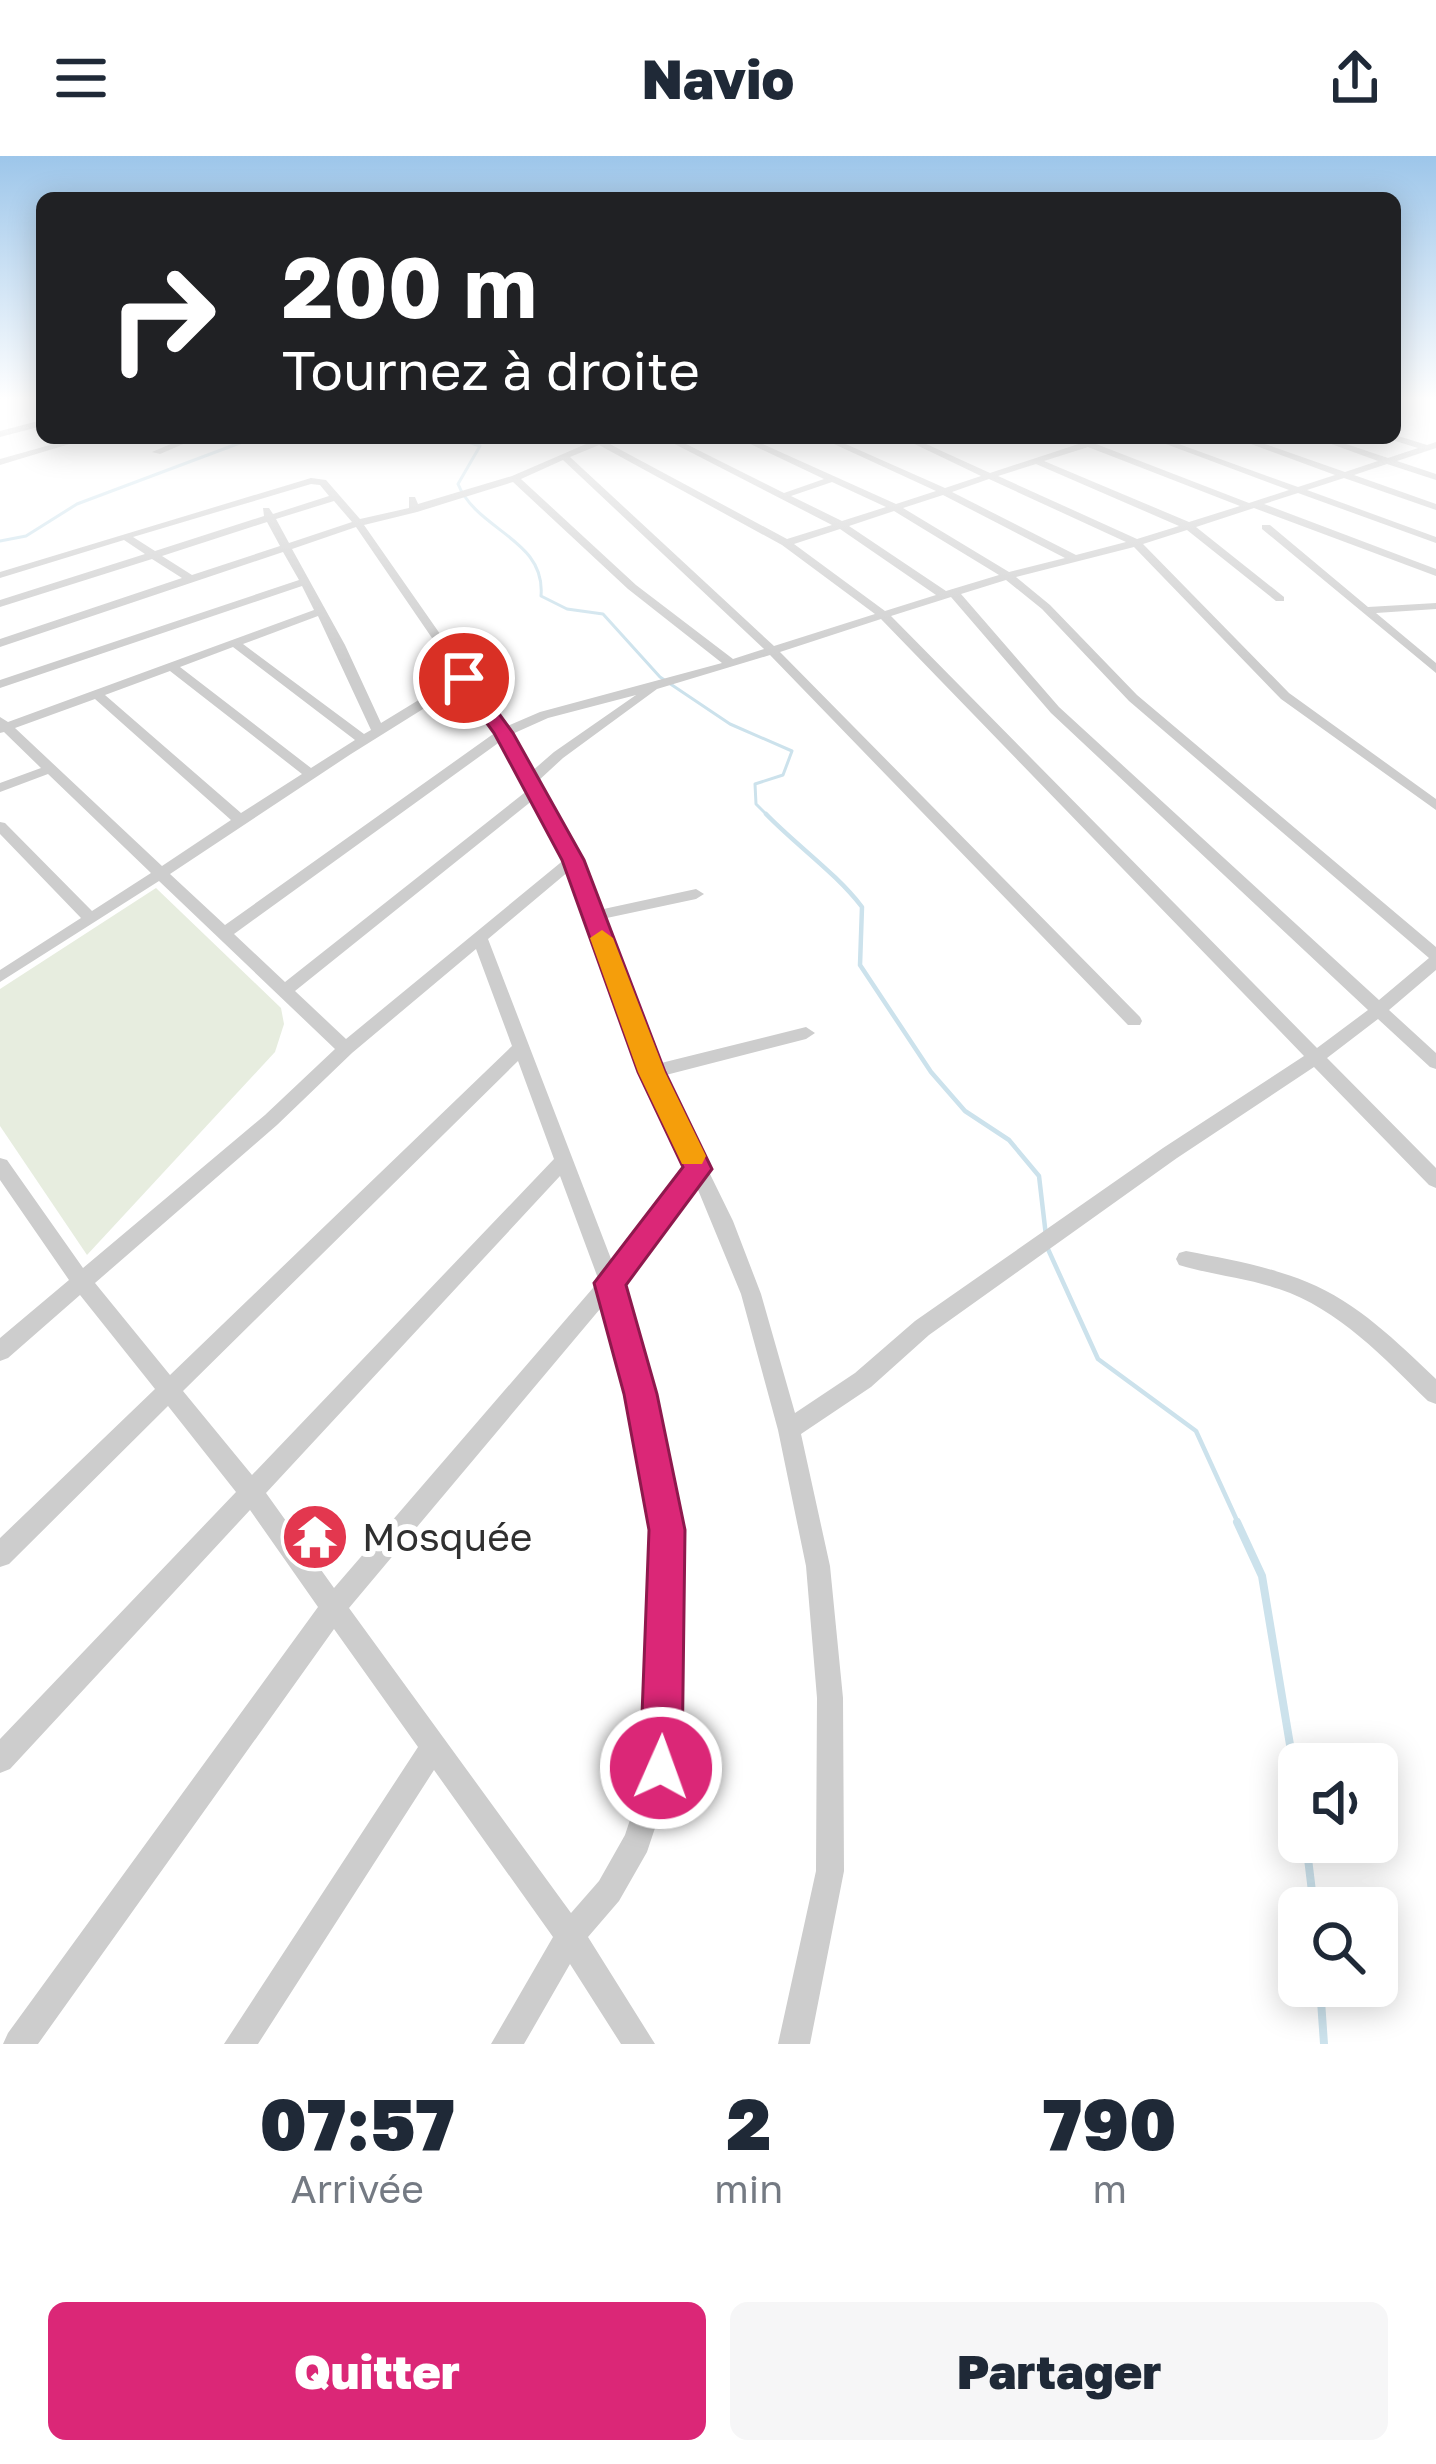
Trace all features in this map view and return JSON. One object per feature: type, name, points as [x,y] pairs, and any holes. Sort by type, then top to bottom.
[{"type":"street","points":[[0,575],[295,486]]},
{"type":"street","points":[[324,486],[358,523],[503,733],[573,860],[652,1072],[751,1294],[789,1430],[818,1566],[830,1720],[830,1871],[794,2044]]},
{"type":"street","points":[[0,644],[414,503],[482,486]]},
{"type":"street","points":[[524,486],[632,587],[730,663]]},
{"type":"street","points":[[596,486],[771,649],[1134,1021]]},
{"type":"street","points":[[685,486],[786,543],[883,615],[1436,1180]]},
{"type":"street","points":[[763,486],[841,525],[950,594],[1055,710],[1436,1063]]},
{"type":"street","points":[[783,496],[810,486]]},
{"type":"street","points":[[789,1430],[863,1380],[922,1328],[1170,1153],[1316,1057],[1436,958],[1149,712],[1046,607],[1008,576],[895,507],[850,486]]},
{"type":"street","points":[[933,486],[1075,559]]},
{"type":"street","points":[[786,543],[959,486]]},
{"type":"street","points":[[1012,486],[1136,543],[1285,696],[1436,806]]},
{"type":"street","points":[[1095,486],[1189,526],[1280,598]]},
{"type":"street","points":[[1201,486],[1436,573]]},
{"type":"street","points":[[1286,486],[1436,540]]},
{"type":"street","points":[[224,933],[503,733],[544,715],[1008,576],[1136,543],[1309,486]]},
{"type":"street","points":[[1378,486],[1436,506]]},
{"type":"street","points":[[257,496],[288,546],[377,729]]},
{"type":"street","points":[[0,604],[335,497]]},
{"type":"street","points":[[1266,527],[1436,669]]},
{"type":"street","points":[[126,537],[191,579]]},
{"type":"street","points":[[0,684],[304,582]]},
{"type":"street","points":[[1368,610],[1436,606]]},
{"type":"street","points":[[319,612],[2,726],[346,1048]]},
{"type":"street","points":[[236,643],[362,739]]},
{"type":"street","points":[[172,667],[311,774]]},
{"type":"street","points":[[2,972],[163,875],[377,729],[464,678]]},
{"type":"street","points":[[285,990],[532,786],[553,757],[634,705],[653,686]]},
{"type":"street","points":[[98,694],[241,821]]},
{"type":"street","points":[[0,788],[50,769]]},
{"type":"street","points":[[0,826],[90,919]]},
{"type":"street","points":[[0,1351],[271,1120],[346,1048],[573,860]]},
{"type":"street","points":[[593,916],[696,894]]},
{"type":"street","points":[[481,940],[610,1283],[640,1394],[667,1530],[661,1768],[637,1842],[609,1891],[570,1936],[507,2044]]},
{"type":"street","points":[[652,1072],[806,1033]]},
{"type":"street","points":[[0,1556],[521,1048]]},
{"type":"street","points":[[0,1759],[563,1160]]},
{"type":"street","points":[[0,1165],[82,1281],[249,1490],[570,1936],[639,2044]]},
{"type":"street","points":[[19,2044],[334,1607],[610,1283],[698,1169]]},
{"type":"street","points":[[1186,1259],[1278,1280],[1323,1298],[1354,1319],[1436,1394]]},
{"type":"street","points":[[241,2044],[433,1748]]},
{"type":"shaded area","points":[[156,888],[281,1008],[284,1024],[275,1052],[87,1255],[0,1126],[0,989]]},
{"type":"waterway","points":[[0,541],[26,536],[77,504],[125,486]]},
{"type":"waterway","points":[[459,486],[467,500],[533,561],[541,596],[567,609],[603,614],[660,677],[730,724],[792,751],[783,775],[755,784],[756,804],[766,814]]},
{"type":"waterway","points":[[766,814],[862,907],[860,965],[931,1072],[965,1111],[1009,1140],[1039,1176],[1046,1236]]},
{"type":"waterway","points":[[766,814],[769,817]]},
{"type":"waterway","points":[[1047,1247],[1098,1359],[1196,1431],[1239,1525]]},
{"type":"waterway","points":[[1237,1522],[1262,1576],[1290,1743]]},
{"type":"waterway","points":[[1309,1863],[1311,1887]]},
{"type":"waterway","points":[[1321,2007],[1324,2044]]},
{"type":"slow traffic","points":[[602,938],[652,1072],[692,1156]]},
{"type":"place","name":"Mosquée","points":[[315,1537]]},
{"type":"route","points":[[464,678],[503,733],[573,860],[652,1072],[698,1169],[610,1283],[640,1394],[667,1530],[661,1768]]}]
